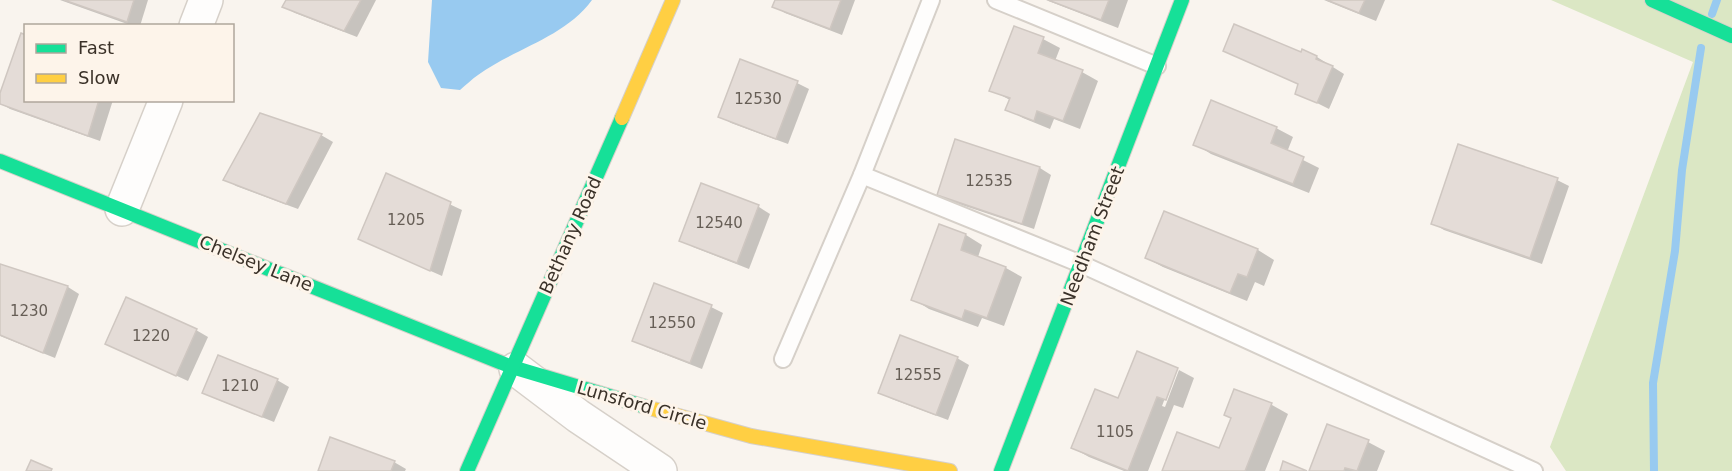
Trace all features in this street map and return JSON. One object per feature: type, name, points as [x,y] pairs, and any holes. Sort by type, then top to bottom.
[{"type":"street","points":[[197,24],[206,0]]},
{"type":"street","name":"Bethany Road","points":[[467,471],[673,0]]},
{"type":"street","name":"Needham Street","points":[[1001,471],[1182,0]]},
{"type":"street","points":[[1652,0],[1732,36]]},
{"type":"street","points":[[122,209],[165,102]]},
{"type":"street","name":"Chelsey Lane","points":[[0,161],[512,367]]},
{"type":"street","name":"Lunsford Circle","points":[[512,367],[578,416],[660,471]]},
{"type":"street","name":"Lunsford Circle","points":[[512,367],[751,436],[950,471]]},
{"type":"lane","points":[[783,359],[862,175],[931,0]]},
{"type":"lane","points":[[996,0],[1157,66]]},
{"type":"lane","points":[[862,175],[1081,264],[1534,471]]},
{"type":"green space","points":[[1551,0],[1732,0],[1732,471],[1566,471],[1550,447],[1693,62]]},
{"type":"water","points":[[432,0],[592,0],[568,24],[492,66],[460,90],[441,88],[428,62]]},
{"type":"building","points":[[64,0],[134,0],[127,22]]},
{"type":"building","points":[[286,0],[361,0],[344,31],[282,7]]},
{"type":"building","points":[[775,0],[841,0],[830,29],[772,7]]},
{"type":"building","points":[[1048,0],[1109,0],[1101,20]]},
{"type":"building","points":[[1327,0],[1365,0],[1359,13]]},
{"type":"building","points":[[1234,24],[1301,52],[1302,49],[1317,56],[1316,59],[1333,66],[1317,103],[1295,94],[1298,84],[1223,51]]},
{"type":"building","points":[[1014,26],[1044,37],[1038,53],[1083,70],[1063,121],[1037,111],[1034,121],[1005,110],[1010,98],[989,91]]},
{"type":"building","points":[[21,33],[24,34],[24,102],[98,102],[88,136],[0,104],[0,93]]},
{"type":"building","points":[[740,59],[798,81],[776,139],[718,117]]},
{"type":"building","points":[[1211,100],[1277,127],[1271,143],[1304,157],[1293,184],[1193,145]]},
{"type":"building","points":[[260,113],[322,134],[286,204],[223,180]]},
{"type":"building","points":[[955,139],[1040,167],[1022,224],[937,195]]},
{"type":"building","points":[[1458,144],[1558,178],[1530,258],[1431,224]]},
{"type":"building","points":[[386,173],[451,202],[430,271],[358,239]]},
{"type":"building","points":[[701,183],[759,205],[737,263],[679,241]]},
{"type":"building","points":[[1164,211],[1258,249],[1247,277],[1238,274],[1230,293],[1145,258]]},
{"type":"building","points":[[939,224],[966,234],[961,250],[1006,267],[987,318],[965,310],[962,319],[911,300]]},
{"type":"building","points":[[0,264],[68,286],[43,353],[0,335]]},
{"type":"building","points":[[654,283],[712,305],[690,363],[632,341]]},
{"type":"building","points":[[126,297],[197,329],[176,376],[105,344]]},
{"type":"building","points":[[900,335],[958,357],[936,415],[878,393]]},
{"type":"building","points":[[1137,351],[1178,368],[1166,400],[1157,397],[1128,471],[1071,448],[1095,389],[1118,398]]},
{"type":"building","points":[[218,355],[278,379],[262,417],[202,393]]},
{"type":"building","points":[[1234,389],[1272,403],[1245,471],[1162,471],[1177,432],[1219,448],[1231,418],[1224,415]]},
{"type":"building","points":[[1327,424],[1369,440],[1357,471],[1345,468],[1344,471],[1309,471]]},
{"type":"building","points":[[330,437],[395,461],[391,471],[318,471]]},
{"type":"building","points":[[31,460],[52,469],[51,471],[26,471]]},
{"type":"building","points":[[1283,461],[1307,471],[1280,471]]},
{"type":"waterway","points":[[1712,14],[1717,0]]},
{"type":"waterway","points":[[1654,471],[1653,383],[1675,251],[1682,170],[1701,48]]},
{"type":"traffic: fast","points":[[1001,471],[1182,0]]},
{"type":"traffic: fast","points":[[1652,0],[1732,36]]},
{"type":"traffic: fast","points":[[467,471],[622,118]]},
{"type":"traffic: fast","points":[[0,161],[512,367],[646,407]]},
{"type":"traffic: slow","points":[[622,118],[673,0]]},
{"type":"traffic: slow","points":[[646,407],[751,436],[950,471]]}]
